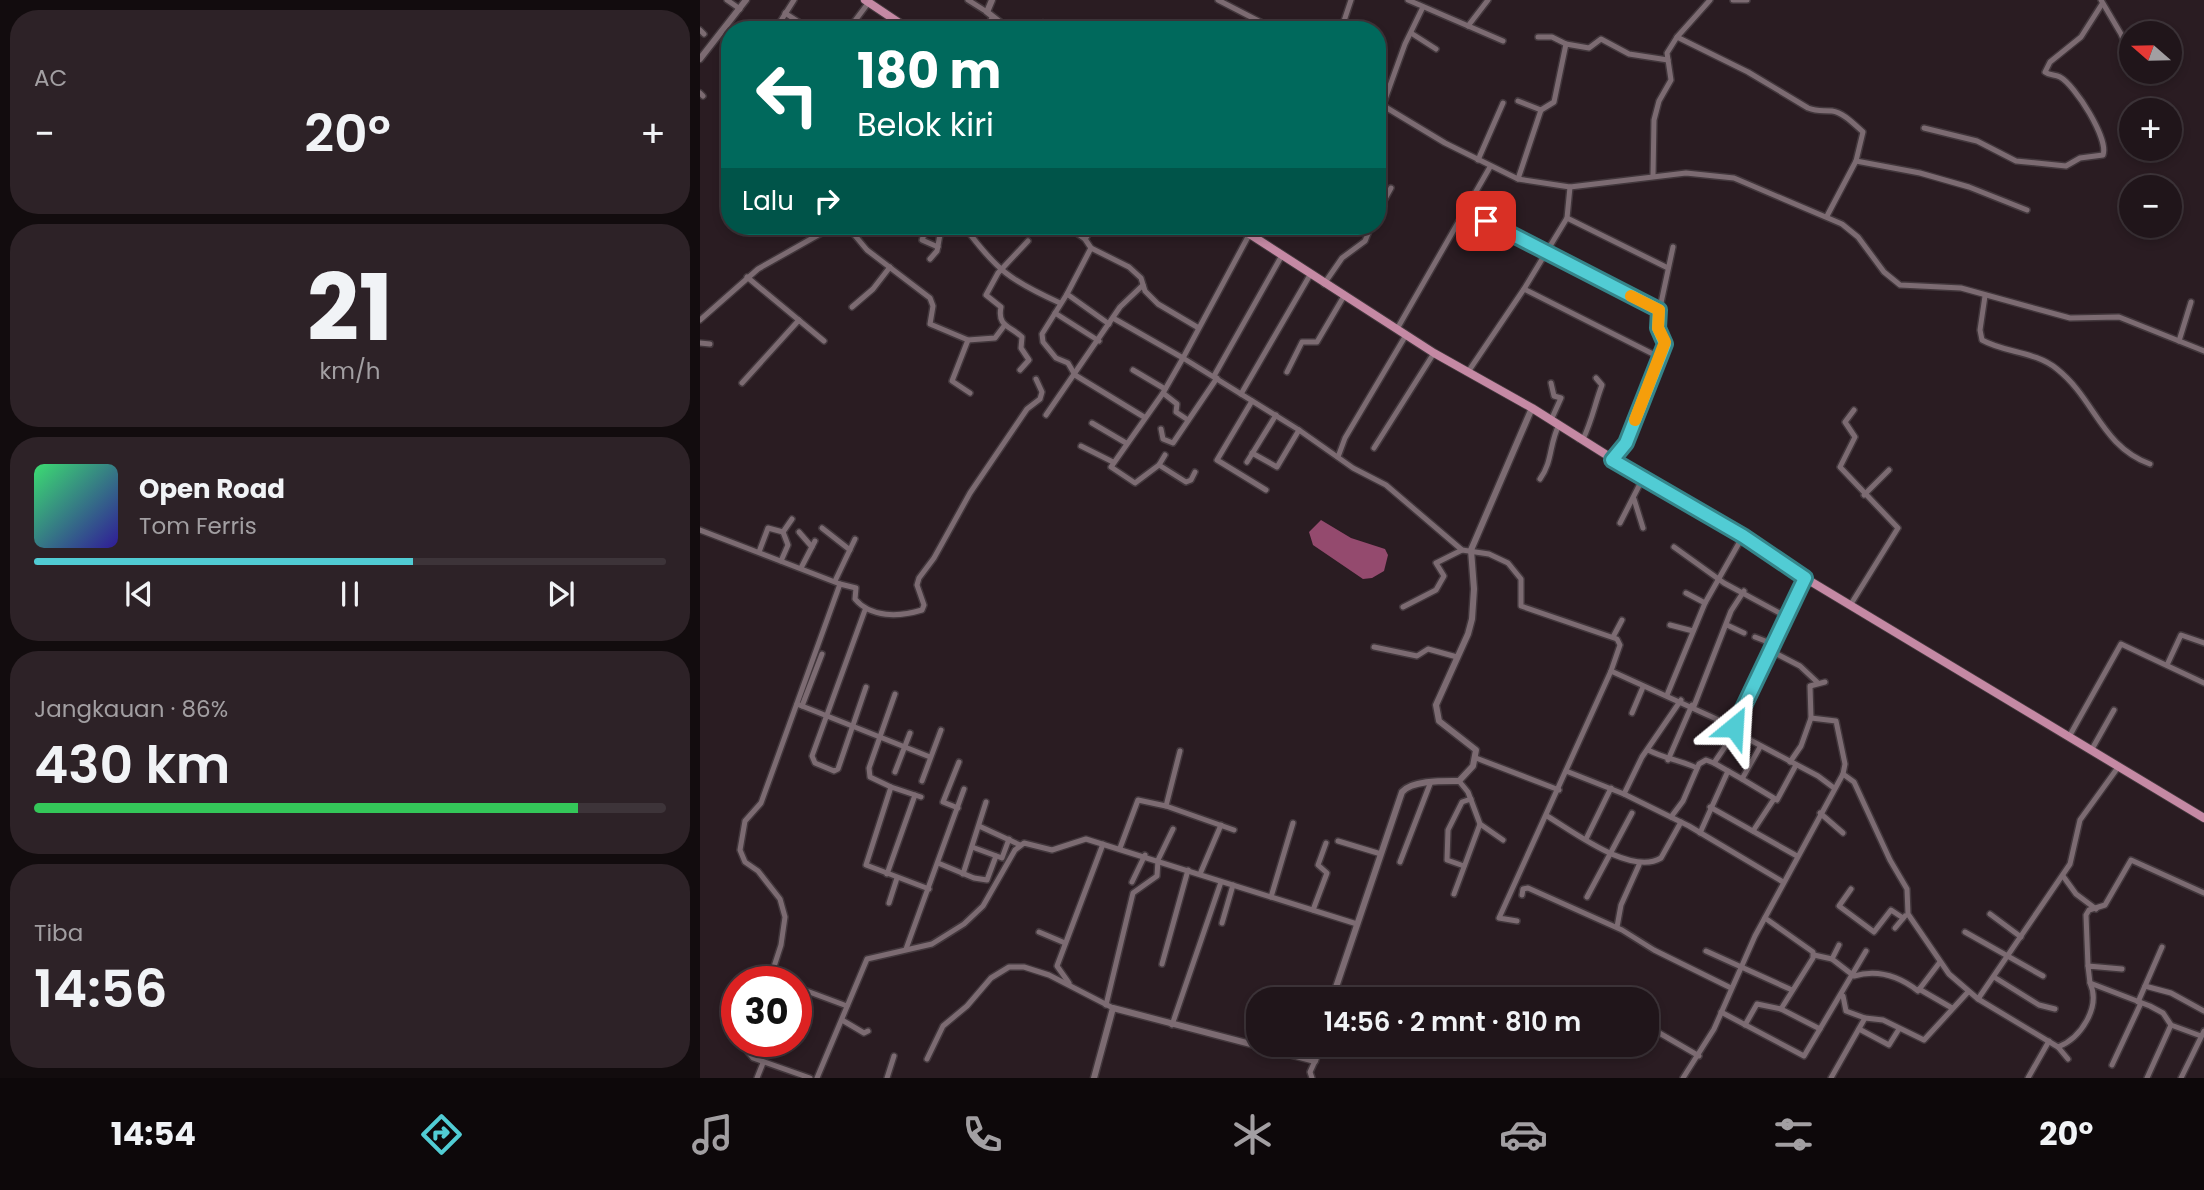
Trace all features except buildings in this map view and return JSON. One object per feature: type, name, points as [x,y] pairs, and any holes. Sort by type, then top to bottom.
[{"type":"main road","points":[[867,1],[897,21]]},
{"type":"main road","points":[[1249,235],[1434,353],[1532,408],[1612,460],[1743,536],[1805,578],[2204,818]]},
{"type":"street","points":[[727,0],[740,9]]},
{"type":"street","points":[[733,21],[746,0]]},
{"type":"street","points":[[780,21],[794,0]]},
{"type":"street","points":[[968,0],[999,21]]},
{"type":"street","points":[[987,21],[992,0]]},
{"type":"street","points":[[1218,0],[1259,21]]},
{"type":"street","points":[[1343,21],[1351,0]]},
{"type":"street","points":[[1408,0],[1503,41]]},
{"type":"street","points":[[1468,26],[1488,0]]},
{"type":"street","points":[[1653,176],[1653,125],[1659,101],[1671,83],[1668,50],[1710,0]]},
{"type":"street","points":[[1733,0],[1747,0]]},
{"type":"street","points":[[854,21],[867,1]]},
{"type":"street","points":[[1924,128],[1977,141],[2017,161],[2066,166],[2082,158],[2103,155],[2105,146],[2095,121],[2061,77],[2045,72],[2050,62],[2081,37],[2102,2],[2119,29]]},
{"type":"street","points":[[1386,90],[1423,7]]},
{"type":"street","points":[[785,13],[797,21]]},
{"type":"street","points":[[1411,33],[1436,49]]},
{"type":"street","points":[[700,59],[721,36]]},
{"type":"street","points":[[1538,37],[1552,37],[1566,44],[1589,48],[1601,38],[1629,54],[1668,60]]},
{"type":"street","points":[[1677,37],[1748,72],[1808,108],[1819,112],[1834,111],[1863,132],[1856,161],[1827,216]]},
{"type":"street","points":[[1518,179],[1541,110],[1554,102],[1566,44]]},
{"type":"street","points":[[1517,101],[1541,110]]},
{"type":"street","points":[[1478,160],[1503,103]]},
{"type":"street","points":[[1386,107],[1490,167],[1518,179],[1570,187],[1701,172],[1734,178],[1827,216],[1858,237],[1894,282],[1906,286],[1951,286],[2070,318],[2119,317],[2204,351]]},
{"type":"street","points":[[1856,161],[1969,187],[2027,210]]},
{"type":"street","points":[[1397,329],[1490,167]]},
{"type":"street","points":[[1468,372],[1524,289],[1567,218],[1570,187]]},
{"type":"street","points":[[1386,197],[1391,188]]},
{"type":"street","points":[[1464,209],[1659,310]]},
{"type":"street","points":[[1567,218],[1668,268]]},
{"type":"street","points":[[700,320],[747,277],[819,235]]},
{"type":"street","points":[[854,235],[867,250],[930,298],[933,306],[930,324],[968,340],[995,338],[1004,326]]},
{"type":"street","points":[[923,235],[922,240],[938,247]]},
{"type":"street","points":[[930,259],[938,247],[940,235]]},
{"type":"street","points":[[971,235],[1000,271],[1013,281],[1060,303]]},
{"type":"street","points":[[1079,235],[1091,248],[1138,274],[1143,285],[1158,303],[1197,327]]},
{"type":"street","points":[[1085,239],[1088,235]]},
{"type":"street","points":[[1165,455],[1159,465],[1135,483],[1111,467],[1164,391],[1249,235]]},
{"type":"street","points":[[1324,284],[1342,258],[1365,241],[1367,235]]},
{"type":"street","points":[[1020,370],[1029,360],[1021,348],[1022,337],[1004,326],[999,317],[1001,307],[986,295],[1000,271],[1028,241]]},
{"type":"street","points":[[1612,460],[1626,443],[1665,344],[1658,328],[1659,310],[1673,247]]},
{"type":"street","points":[[1091,248],[1041,339],[1056,358],[1068,363],[1075,376],[1144,417]]},
{"type":"street","points":[[1161,429],[1163,439],[1171,444],[1215,377],[1281,257]]},
{"type":"street","points":[[852,307],[873,289],[890,267]]},
{"type":"street","points":[[1241,394],[1310,275]]},
{"type":"street","points":[[747,277],[824,341]]},
{"type":"street","points":[[1046,415],[1111,321],[1143,285]]},
{"type":"street","points":[[1524,289],[1659,357]]},
{"type":"street","points":[[1067,294],[1111,321],[1183,358],[1276,415],[1404,498],[1462,550]]},
{"type":"street","points":[[1287,372],[1302,342],[1317,342],[1344,296]]},
{"type":"street","points":[[1985,296],[1980,330],[1982,340],[2040,358],[2055,367],[2116,446],[2132,457],[2150,464]]},
{"type":"street","points":[[2179,341],[2191,302]]},
{"type":"street","points":[[1055,313],[1099,341]]},
{"type":"street","points":[[742,383],[799,320]]},
{"type":"street","points":[[1338,457],[1345,438],[1406,334]]},
{"type":"street","points":[[968,340],[952,381],[970,393]]},
{"type":"street","points":[[700,343],[710,344]]},
{"type":"street","points":[[1374,448],[1434,353]]},
{"type":"street","points":[[1133,370],[1164,391],[1176,402],[1177,412],[1188,420]]},
{"type":"street","points":[[1579,439],[1583,439],[1593,418],[1593,405],[1602,385],[1596,378]]},
{"type":"street","points":[[700,530],[856,588],[855,599],[865,610],[895,614],[918,612],[924,608],[917,585],[919,578],[934,558],[970,492],[1024,412],[1040,399],[1042,393],[1036,379]]},
{"type":"street","points":[[1549,419],[1552,418],[1561,398],[1554,396],[1551,383]]},
{"type":"street","points":[[1252,401],[1217,460],[1266,490]]},
{"type":"street","points":[[1336,987],[1404,788],[1459,781],[1476,758],[1476,750],[1445,727],[1436,714],[1436,705],[1468,634],[1473,610],[1471,550],[1532,408]]},
{"type":"street","points":[[1851,604],[1898,528],[1840,467],[1855,437],[1845,422],[1854,410]]},
{"type":"street","points":[[1247,462],[1276,415]]},
{"type":"street","points":[[1092,423],[1126,443]]},
{"type":"street","points":[[1540,479],[1552,457],[1551,442],[1559,425]]},
{"type":"street","points":[[1252,453],[1277,467],[1299,430]]},
{"type":"street","points":[[1081,446],[1113,462]]},
{"type":"street","points":[[1159,465],[1186,482],[1191,480],[1195,472]]},
{"type":"street","points":[[1864,495],[1889,470]]},
{"type":"street","points":[[1619,523],[1643,478]]},
{"type":"street","points":[[1634,499],[1643,528]]},
{"type":"street","points":[[783,532],[792,519]]},
{"type":"street","points":[[759,552],[768,528],[783,532]]},
{"type":"street","points":[[822,528],[850,550]]},
{"type":"street","points":[[781,561],[788,545],[783,532]]},
{"type":"street","points":[[799,532],[813,544],[801,568]]},
{"type":"street","points":[[1667,695],[1705,603],[1743,536]]},
{"type":"street","points":[[800,705],[838,583],[855,539]]},
{"type":"street","points":[[1674,547],[1718,578],[1787,617]]},
{"type":"street","points":[[1403,607],[1436,590],[1444,576],[1436,563],[1462,550],[1471,550],[1489,554],[1513,567],[1522,584],[1521,606],[1614,637],[1620,645],[1559,790],[1499,918],[1517,921]]},
{"type":"street","points":[[1714,763],[1735,730],[1805,578]]},
{"type":"street","points":[[1668,760],[1744,591]]},
{"type":"street","points":[[1686,593],[1705,603]]},
{"type":"street","points":[[865,610],[812,759],[834,771],[838,769],[866,687]]},
{"type":"street","points":[[1614,637],[1622,620]]},
{"type":"street","points":[[1670,625],[1693,631]]},
{"type":"street","points":[[1727,625],[1744,633]]},
{"type":"street","points":[[2167,665],[2181,635],[2204,643]]},
{"type":"street","points":[[1755,637],[1800,666],[1817,682]]},
{"type":"street","points":[[2070,736],[2122,644],[2204,683]]},
{"type":"street","points":[[1374,647],[1418,656],[1428,649],[1457,657]]},
{"type":"street","points":[[774,966],[785,917],[780,899],[745,862],[740,846],[745,821],[761,803],[822,654]]},
{"type":"street","points":[[1611,671],[1643,687],[1693,706],[1834,788]]},
{"type":"street","points":[[1753,831],[1774,799],[1777,800],[1801,746],[1811,718],[1811,684],[1825,682]]},
{"type":"street","points":[[1632,713],[1643,687]]},
{"type":"street","points":[[887,874],[918,796],[891,787],[869,775],[878,736],[895,694]]},
{"type":"street","points":[[1624,794],[1642,757],[1681,701]]},
{"type":"street","points":[[800,705],[930,757]]},
{"type":"street","points":[[2092,749],[2114,710]]},
{"type":"street","points":[[1684,1078],[1699,1056],[1783,882],[1843,774],[1844,764],[1836,721],[1811,718]]},
{"type":"street","points":[[922,781],[941,730]]},
{"type":"street","points":[[895,772],[910,733]]},
{"type":"street","points":[[1742,779],[1760,747]]},
{"type":"street","points":[[1648,750],[1668,760],[1678,759],[1697,768]]},
{"type":"street","points":[[1166,806],[1180,751]]},
{"type":"street","points":[[1476,758],[1559,790]]},
{"type":"street","points":[[1671,817],[1683,802],[1697,768],[1703,761],[1714,763],[1774,799]]},
{"type":"street","points":[[958,808],[943,802],[959,762]]},
{"type":"street","points":[[1978,999],[2063,876],[2073,857],[2080,821],[2119,766]]},
{"type":"street","points":[[1566,771],[1611,788],[1681,822],[1783,882]]},
{"type":"street","points":[[1699,833],[1728,771]]},
{"type":"street","points":[[1843,774],[1854,782],[1890,860],[1907,889],[1905,916],[1895,928]]},
{"type":"street","points":[[1459,781],[1471,799],[1480,824],[1503,840]]},
{"type":"street","points":[[1401,862],[1430,784]]},
{"type":"street","points":[[891,787],[866,865],[929,889]]},
{"type":"street","points":[[1586,839],[1611,788]]},
{"type":"street","points":[[905,949],[964,789]]},
{"type":"street","points":[[1464,866],[1447,860],[1448,831],[1462,802],[1471,799]]},
{"type":"street","points":[[1120,849],[1139,800],[1166,806],[1234,830]]},
{"type":"street","points":[[963,874],[986,802]]},
{"type":"street","points":[[1710,807],[1797,856]]},
{"type":"street","points":[[1587,897],[1632,813]]},
{"type":"street","points":[[1820,813],[1843,833]]},
{"type":"street","points":[[1547,816],[1610,852],[1639,865],[1661,858],[1681,822]]},
{"type":"street","points":[[1271,897],[1293,823]]},
{"type":"street","points":[[1454,894],[1480,824]]},
{"type":"street","points":[[979,825],[1020,845],[1052,850],[1082,839],[1145,855],[1233,886],[1357,924]]},
{"type":"street","points":[[1200,874],[1221,825]]},
{"type":"street","points":[[1094,1078],[1133,893],[1157,876],[1158,860],[1173,829]]},
{"type":"street","points":[[972,848],[1002,858],[1009,839]]},
{"type":"street","points":[[1338,841],[1381,854]]},
{"type":"street","points":[[1313,910],[1327,873],[1318,865],[1326,843]]},
{"type":"street","points":[[1071,986],[1056,968],[1103,844]]},
{"type":"street","points":[[817,1078],[870,957],[932,944],[976,914],[1020,845]]},
{"type":"street","points":[[1132,882],[1145,855]]},
{"type":"street","points":[[938,863],[986,880],[996,856]]},
{"type":"street","points":[[2058,1047],[2071,1041],[2091,1012],[2094,998],[2088,966],[2085,919],[2089,910],[2105,905],[2134,859],[2204,893]]},
{"type":"street","points":[[1617,927],[1621,905],[1639,865]]},
{"type":"street","points":[[1163,964],[1188,870]]},
{"type":"street","points":[[2063,876],[2076,894],[2096,909]]},
{"type":"street","points":[[889,903],[897,878]]},
{"type":"street","points":[[1172,1025],[1221,882]]},
{"type":"street","points":[[1222,923],[1233,886]]},
{"type":"street","points":[[1522,895],[1523,889],[1528,888],[1617,927],[1654,950],[1731,988]]},
{"type":"street","points":[[1851,889],[1839,906],[1874,932],[1891,910],[1905,916],[1940,962],[1968,992],[2058,1047],[2068,1059]]},
{"type":"street","points":[[1990,914],[2021,937]]},
{"type":"street","points":[[1765,918],[1811,949],[1814,955]]},
{"type":"street","points":[[1039,932],[1065,943]]},
{"type":"street","points":[[1965,932],[2043,976]]},
{"type":"street","points":[[1832,959],[1839,944]]},
{"type":"street","points":[[2112,1065],[2162,947]]},
{"type":"street","points":[[1706,951],[1792,990]]},
{"type":"street","points":[[1720,1012],[1802,1056],[1854,976],[1866,951]]},
{"type":"street","points":[[1814,955],[1832,959],[1854,976],[1897,977],[1952,1008]]},
{"type":"street","points":[[1781,1009],[1814,955]]},
{"type":"street","points":[[1919,989],[1940,962]]},
{"type":"street","points":[[2088,966],[2122,969]]},
{"type":"street","points":[[927,1059],[943,1026],[967,1006],[998,972],[1009,967],[1024,967],[1071,986],[1109,1007],[1315,1061]]},
{"type":"street","points":[[1994,977],[2039,1005],[2055,1009]]},
{"type":"street","points":[[2090,983],[2163,1013],[2171,1025],[2202,1033],[2180,1078]]},
{"type":"street","points":[[2146,986],[2171,993],[2204,1011]]},
{"type":"street","points":[[812,992],[847,1006]]},
{"type":"street","points":[[1842,995],[1846,1011],[1865,1018],[1882,1020],[1924,1040],[1968,992]]},
{"type":"street","points":[[1745,1025],[1757,1004],[1781,1009],[1821,1029]]},
{"type":"street","points":[[1831,1078],[1865,1018]]},
{"type":"street","points":[[842,1020],[864,1033],[868,1031]]},
{"type":"street","points":[[2147,1078],[2171,1025]]},
{"type":"street","points":[[1859,1029],[1889,1045],[1899,1029]]},
{"type":"street","points":[[1659,1033],[1699,1056]]},
{"type":"street","points":[[2028,1078],[2049,1041]]},
{"type":"street","points":[[887,1078],[894,1056]]},
{"type":"street","points":[[754,1057],[763,1063],[810,1078]]},
{"type":"street","points":[[1310,1076],[1316,1057]]},
{"type":"street","points":[[757,1078],[763,1063]]},
{"type":"shaded area","points":[[1321,520],[1351,538],[1385,549],[1388,555],[1384,571],[1372,578],[1363,579],[1313,545],[1309,532]]},
{"type":"slow traffic","points":[[1631,296],[1659,310],[1658,328],[1665,340],[1635,420]]},
{"type":"route","points":[[1486,221],[1512,237],[1659,310],[1658,328],[1665,344],[1626,443],[1612,460],[1743,536],[1805,578],[1734,727]]}]
